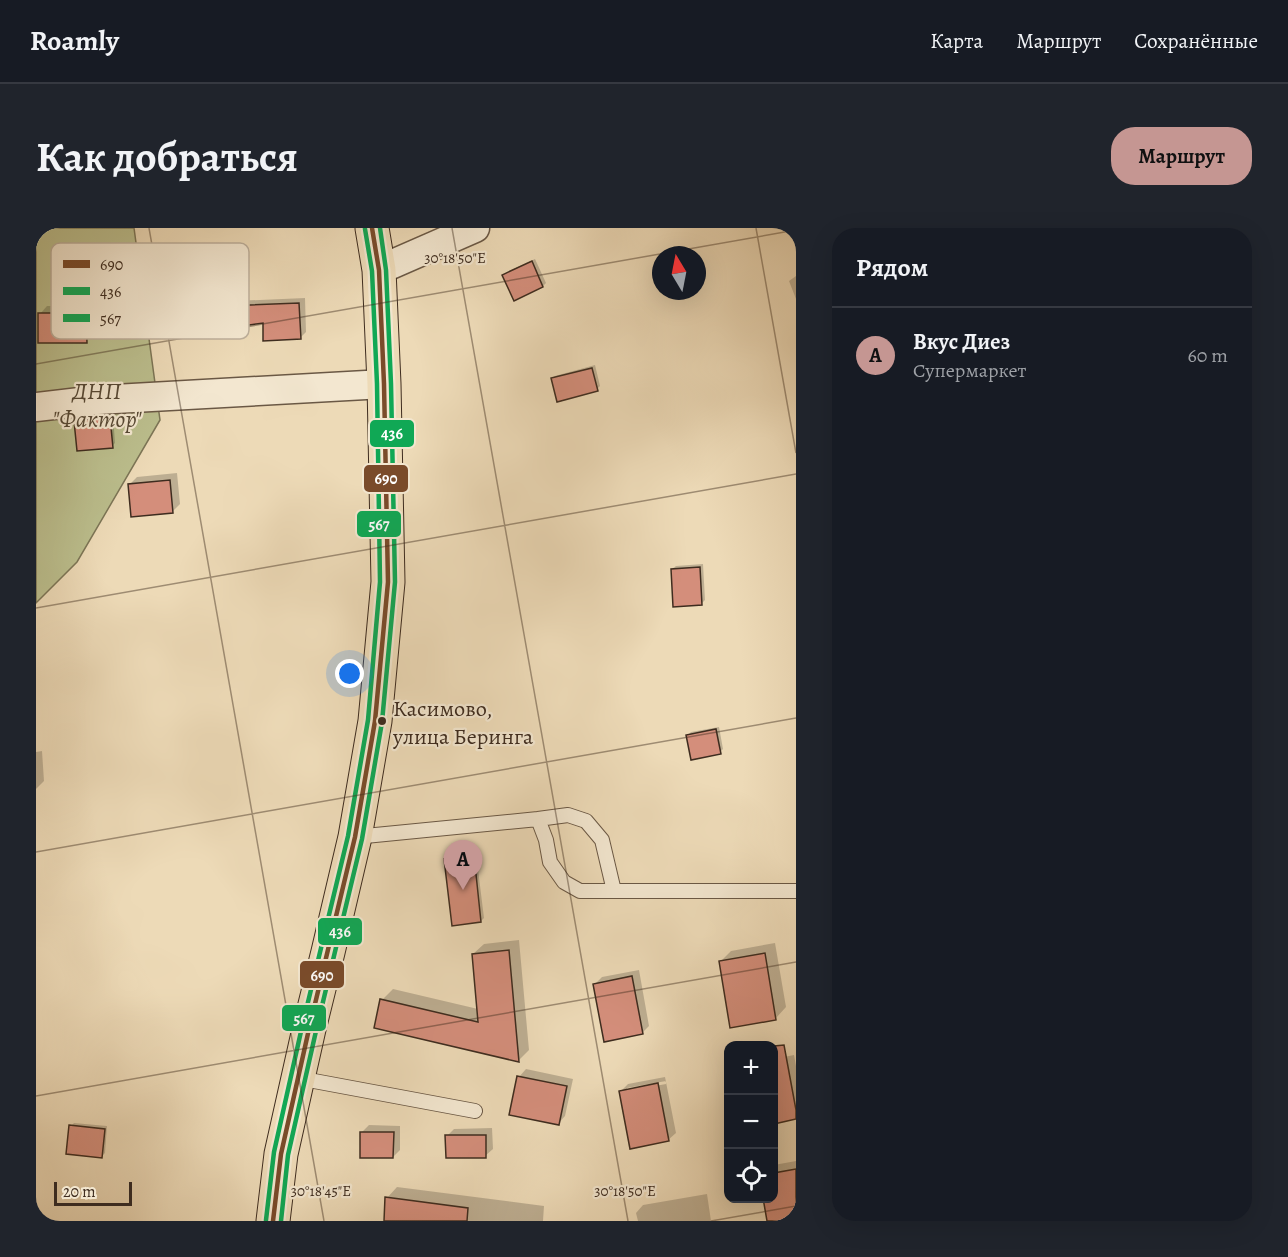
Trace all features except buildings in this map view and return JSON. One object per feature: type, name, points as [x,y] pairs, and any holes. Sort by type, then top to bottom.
[{"type":"main road","points":[[273,1221],[281,1154],[355,837],[375,721],[388,582],[379,270],[372,228]]},
{"type":"street","points":[[379,270],[475,228]]},
{"type":"street","points":[[36,407],[97,400],[384,384]]},
{"type":"lane","points":[[355,837],[568,815],[586,821],[602,840],[614,891]]},
{"type":"lane","points":[[538,819],[546,840],[550,862],[564,882],[580,891],[796,891]]},
{"type":"lane","points":[[298,1078],[475,1111]]},
{"type":"green space","name":"ДНП \"Фактор\"","points":[[36,228],[134,228],[136,243],[51,243],[51,339],[149,339],[160,420],[77,562],[36,603]]},
{"type":"transit line","name":"690","points":[[273,1221],[281,1154],[355,837],[375,721],[388,582],[379,270],[372,228]]},
{"type":"transit line","name":"436","points":[[281,1221],[288,1155],[362,839],[382,722],[395,582],[391,384],[386,270],[380,228]]},
{"type":"transit line","name":"567","points":[[266,1220],[274,1152],[348,836],[368,720],[380,582],[377,384],[372,271],[365,229]]},
{"type":"place","name":"Касимово, улица Беринга","points":[[382,721]]},
{"type":"place","name":"Вкус Диез","points":[[463,890]]}]
